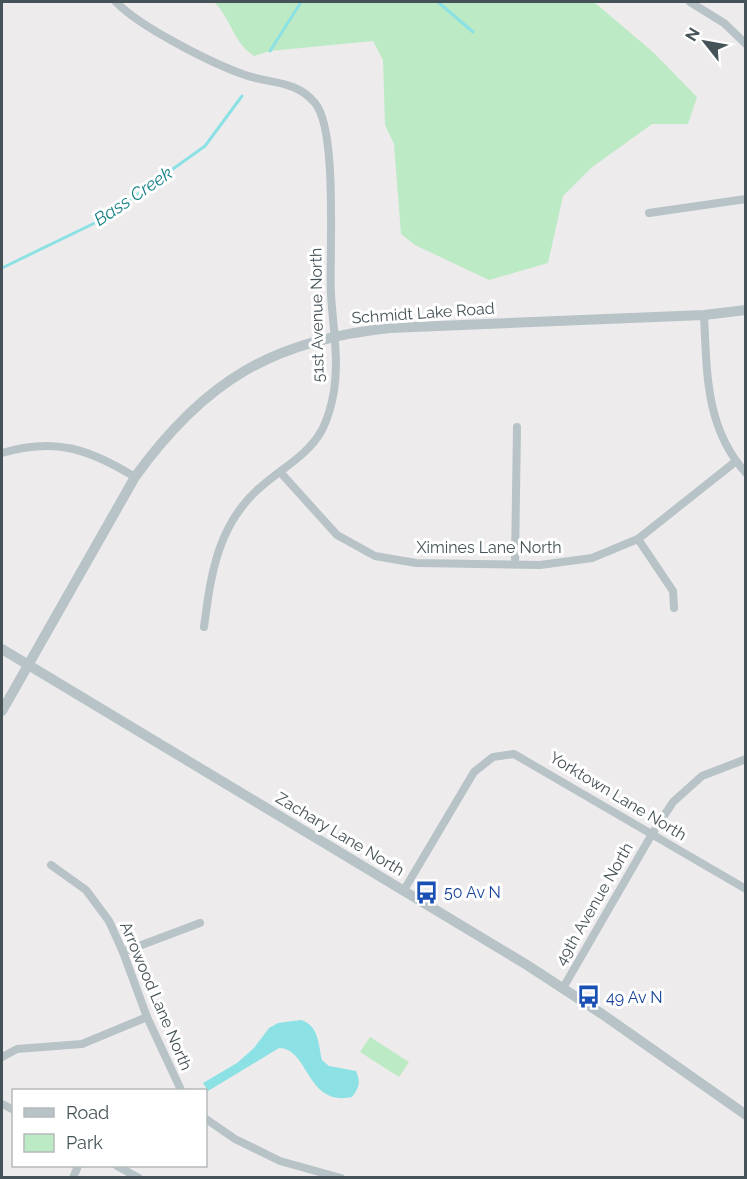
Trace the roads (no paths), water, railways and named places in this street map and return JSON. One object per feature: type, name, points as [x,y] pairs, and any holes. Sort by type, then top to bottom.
[{"type":"street","name":"51st Avenue North","points":[[116,2],[127,14],[229,69],[247,76],[292,85],[315,103],[322,114],[330,177],[331,298],[335,336],[334,391],[322,429],[310,447],[249,498],[233,516],[223,535],[211,577],[204,627]]},
{"type":"street","points":[[690,2],[724,24],[746,44]]},
{"type":"street","points":[[649,213],[746,199]]},
{"type":"street","name":"Schmidt Lake Road","points":[[2,711],[135,477],[171,430],[213,390],[246,369],[280,352],[335,336],[390,328],[704,315],[746,310]]},
{"type":"street","points":[[704,315],[710,404],[716,426],[735,462],[746,473]]},
{"type":"street","points":[[515,563],[517,427]]},
{"type":"street","points":[[2,453],[38,445],[63,446],[87,451],[135,477]]},
{"type":"street","name":"Ximines Lane North","points":[[281,473],[337,535],[375,556],[416,563],[566,563],[617,549],[638,539],[735,462]]},
{"type":"street","points":[[638,539],[673,591],[674,608]]},
{"type":"street","name":"Zachary Lane North","points":[[2,649],[563,988],[746,1115]]},
{"type":"street","name":"Yorktown Lane North","points":[[404,890],[474,772],[493,757],[514,754],[746,889]]},
{"type":"street","name":"49th Avenue North","points":[[563,988],[652,834],[687,788],[719,768],[746,759]]},
{"type":"street","name":"Arrowood Lane North","points":[[51,865],[86,890],[109,921],[147,1017],[181,1089]]},
{"type":"street","points":[[123,952],[200,923]]},
{"type":"street","points":[[2,1057],[17,1049],[82,1044],[147,1017]]},
{"type":"street","points":[[207,1120],[235,1139],[280,1161],[341,1178]]},
{"type":"street","points":[[119,1167],[139,1178]]},
{"type":"water","points":[[301,1020],[307,1023],[314,1031],[322,1060],[329,1066],[356,1071],[359,1085],[352,1097],[337,1098],[325,1094],[297,1057],[279,1048],[208,1091],[203,1083],[237,1063],[254,1048],[269,1028],[278,1023]]},
{"type":"waterway","name":"Bass Creek","points":[[270,51],[301,2]]},
{"type":"waterway","name":"Bass Creek","points":[[438,2],[473,32]]},
{"type":"waterway","name":"Bass Creek","points":[[2,268],[103,219],[205,146],[242,96]]},
{"type":"place","name":"50 Av N","points":[[426,892]]},
{"type":"place","name":"49 Av N","points":[[588,997]]}]
